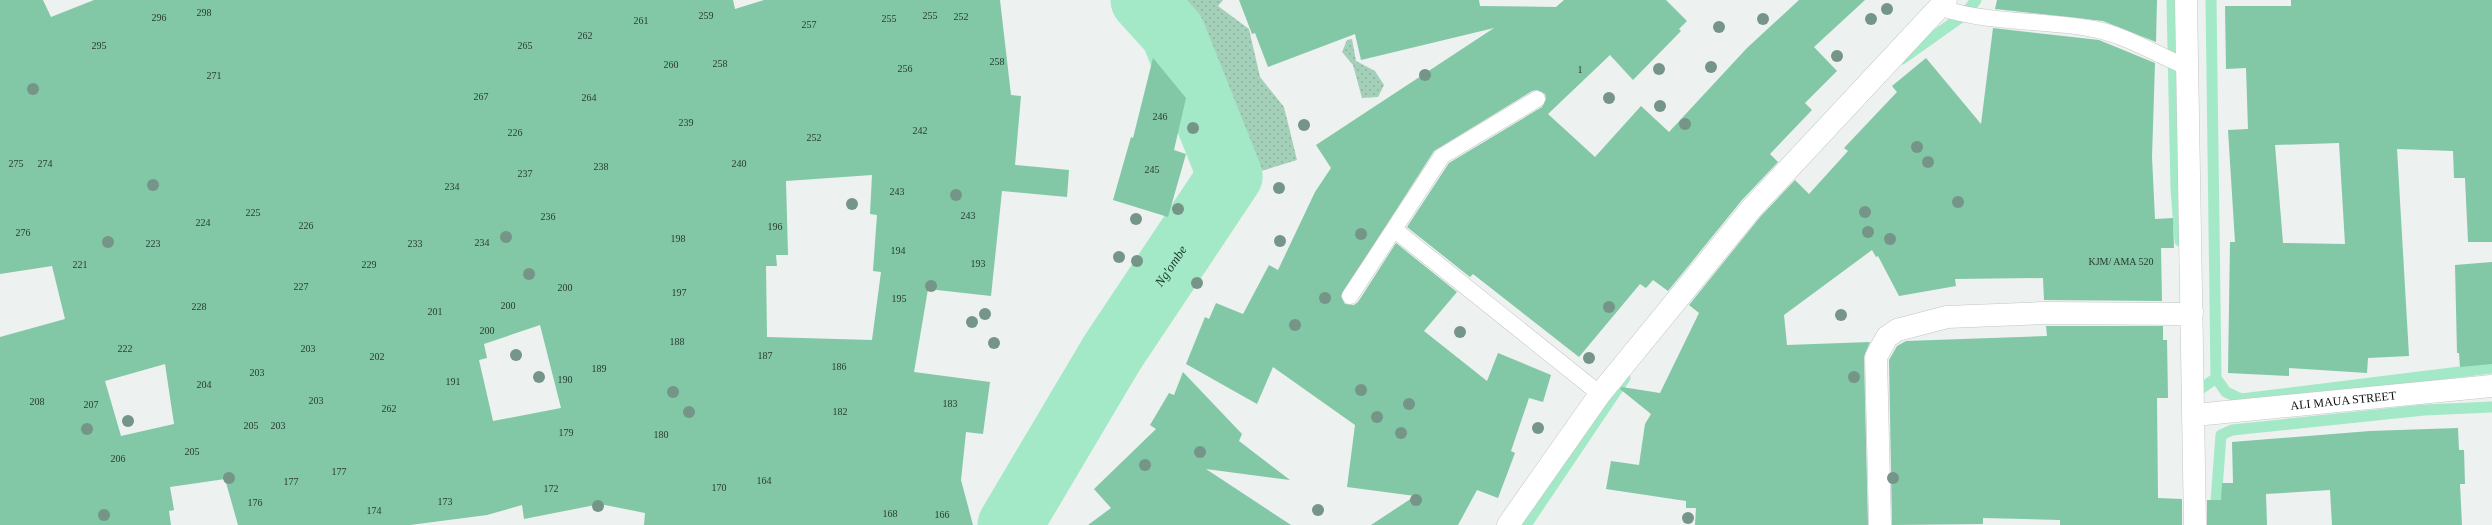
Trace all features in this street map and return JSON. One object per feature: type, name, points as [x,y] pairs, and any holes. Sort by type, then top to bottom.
[{"type":"street","points":[[2186,0],[2195,415],[2195,525]]},
{"type":"street","points":[[1508,525],[1600,394],[1752,208],[1944,4]]},
{"type":"street","points":[[1880,525],[1876,357],[1880,346],[1894,332],[1947,317],[2044,313],[2185,314],[2192,312]]},
{"type":"street","name":"ALI MAUA STREET","points":[[2195,415],[2492,386]]},
{"type":"lane","points":[[1944,4],[1964,15],[2090,28],[2124,39],[2187,67]]},
{"type":"lane","points":[[1350,296],[1395,230],[1442,156],[1537,98]]},
{"type":"lane","points":[[1395,230],[1600,394]]},
{"type":"green space","points":[[1116,0],[1223,0],[1218,6],[1249,29],[1260,77],[1284,107],[1297,160],[1219,184],[1209,133],[1183,87],[1134,34]]},
{"type":"green space","points":[[1352,39],[1356,61],[1375,71],[1384,85],[1378,97],[1362,98],[1353,65],[1342,52],[1347,40]]},
{"type":"building","points":[[0,0],[43,0],[51,17],[94,0],[733,0],[735,9],[764,0],[1000,0],[1011,95],[1021,96],[1015,165],[1069,170],[1067,197],[1002,191],[991,296],[928,289],[914,372],[990,382],[983,434],[966,432],[961,480],[973,525],[644,525],[645,513],[600,504],[524,519],[522,505],[487,515],[410,525],[238,525],[225,479],[170,487],[174,510],[169,511],[171,525],[0,525],[0,337],[65,319],[52,266],[0,274]],"holes":[[[872,175],[870,214],[877,215],[873,271],[881,272],[872,340],[767,337],[766,266],[777,266],[776,255],[788,255],[786,181]],[[540,325],[561,408],[493,421],[479,360],[487,358],[484,344]],[[165,364],[174,424],[121,436],[105,381]]]},
{"type":"building","points":[[1239,0],[1479,0],[1480,6],[1556,7],[1564,0],[1666,0],[1687,21],[1679,29],[1681,31],[1633,80],[1610,55],[1548,114],[1595,157],[1641,106],[1669,132],[1747,48],[1799,0],[1865,0],[1814,47],[1837,71],[1805,103],[1812,110],[1770,154],[1778,162],[1742,200],[1668,291],[1653,280],[1646,288],[1640,284],[1579,357],[1473,274],[1470,277],[1407,227],[1449,163],[1542,107],[1546,99],[1545,94],[1537,90],[1532,91],[1434,151],[1341,296],[1345,304],[1354,305],[1358,302],[1396,243],[1457,292],[1424,331],[1487,381],[1498,353],[1551,375],[1543,402],[1529,398],[1511,451],[1515,453],[1498,498],[1477,490],[1458,525],[1371,525],[1415,496],[1347,487],[1355,425],[1273,367],[1257,404],[1186,364],[1205,317],[1209,319],[1216,303],[1243,314],[1269,265],[1278,270],[1315,192],[1331,168],[1316,145],[1494,28],[1361,60],[1355,34],[1268,67],[1255,33],[1252,34]]},
{"type":"building","points":[[1997,0],[2157,0],[2156,42],[2103,21],[1995,9]]},
{"type":"building","points":[[2291,0],[2492,0],[2492,242],[2468,242],[2465,178],[2454,178],[2453,151],[2397,149],[2409,356],[2368,358],[2367,373],[2289,368],[2289,376],[2228,373],[2230,242],[2235,242],[2228,130],[2248,129],[2246,68],[2226,69],[2225,6],[2291,6]],"holes":[[[2339,143],[2345,244],[2283,243],[2275,145]]]},
{"type":"building","points":[[1993,28],[2099,40],[2155,63],[2152,157],[2155,219],[2173,218],[2174,248],[2161,248],[2162,301],[2044,300],[2043,278],[1955,279],[1956,286],[1899,296],[1878,256],[1876,257],[1872,250],[1784,315],[1787,345],[1870,342],[1864,357],[1868,525],[1695,525],[1696,508],[1686,508],[1686,501],[1606,489],[1611,461],[1639,465],[1645,424],[1651,414],[1620,389],[1622,387],[1660,393],[1699,313],[1689,305],[1761,216],[1795,180],[1809,194],[1848,151],[1844,148],[1897,92],[1892,86],[1926,58],[1981,124]]},
{"type":"building","points":[[1153,58],[1186,98],[1174,150],[1186,154],[1168,217],[1113,200],[1131,137],[1133,138]]},
{"type":"building","points":[[2492,262],[2492,364],[2460,367],[2459,353],[2457,353],[2455,265]]},
{"type":"building","points":[[2046,326],[2163,326],[2163,340],[2167,340],[2168,398],[2157,398],[2158,498],[2182,499],[2182,525],[2060,525],[2060,520],[1983,518],[1983,524],[1892,525],[1889,360],[1897,346],[1906,341],[2047,336]]},
{"type":"building","points":[[1183,372],[1242,434],[1239,441],[1290,480],[1206,469],[1291,525],[1088,525],[1111,508],[1094,489],[1156,429],[1150,425],[1169,393],[1174,395]]},
{"type":"building","points":[[2458,428],[2459,450],[2464,450],[2465,484],[2460,484],[2462,525],[2332,525],[2330,490],[2266,494],[2267,525],[2207,525],[2207,500],[2221,500],[2222,483],[2233,483],[2232,442],[2370,431]]},
{"type":"waterway","name":"Ng'ombe","points":[[1010,525],[1112,353],[1230,176],[1173,33],[1143,0]]},
{"type":"waterway","points":[[1902,59],[1964,15],[1976,0]]},
{"type":"waterway","points":[[2172,0],[2176,188],[2180,241]]},
{"type":"waterway","points":[[2211,0],[2216,378],[2226,392],[2241,399],[2492,368]]},
{"type":"waterway","points":[[1526,525],[1625,378]]},
{"type":"waterway","points":[[2192,392],[2195,393],[2216,378]]},
{"type":"waterway","points":[[2216,502],[2221,435],[2232,430],[2424,410],[2492,407]]}]
